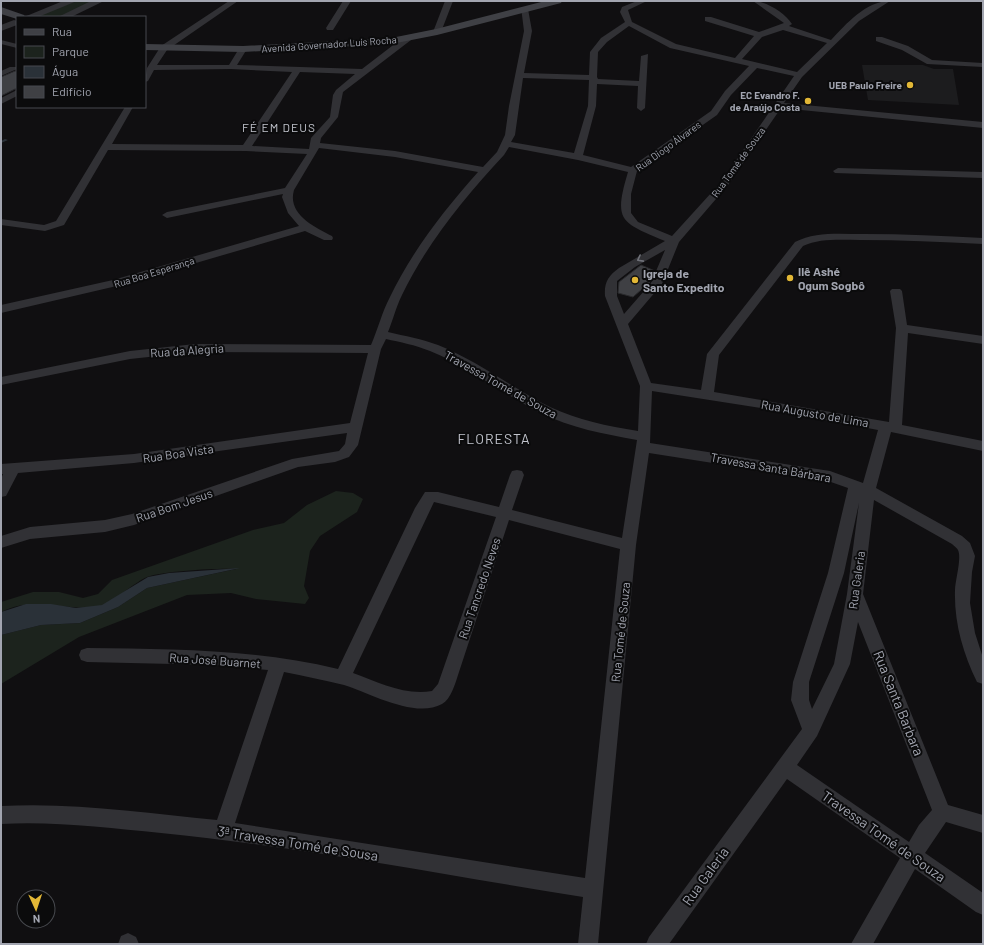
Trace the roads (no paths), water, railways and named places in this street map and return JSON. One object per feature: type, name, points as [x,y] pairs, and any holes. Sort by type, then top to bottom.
[{"type":"main road","name":"Avenida Governador Luís Rocha","points":[[146,47],[243,49],[368,43],[408,38],[437,32],[557,1]]},
{"type":"main road","points":[[1,10],[16,21]]},
{"type":"main road","points":[[1,18],[16,21]]},
{"type":"street","points":[[32,16],[72,1]]},
{"type":"street","points":[[65,16],[99,1]]},
{"type":"street","points":[[146,76],[150,65],[164,48],[234,1]]},
{"type":"street","points":[[330,28],[347,1]]},
{"type":"street","points":[[437,32],[449,1]]},
{"type":"street","points":[[642,1],[625,9],[624,12],[629,22],[673,46],[800,75]]},
{"type":"street","points":[[737,60],[759,35],[788,24],[786,21],[757,1]]},
{"type":"street","name":"Rua Tomé de Souza","points":[[622,324],[656,284],[674,241],[725,183],[800,75],[856,19],[886,1]]},
{"type":"street","points":[[354,426],[375,349],[382,335],[398,290],[441,223],[501,153],[510,136],[513,106],[528,31],[524,9]]},
{"type":"street","points":[[708,19],[759,35]]},
{"type":"street","points":[[1,28],[16,21]]},
{"type":"street","points":[[578,157],[592,106],[594,52],[604,40],[629,22]]},
{"type":"street","points":[[783,27],[833,43]]},
{"type":"street","points":[[328,238],[306,226],[293,213],[287,197],[314,149],[316,138],[334,117],[337,95],[351,80],[408,38]]},
{"type":"street","points":[[879,39],[905,48],[930,62],[983,65]]},
{"type":"street","points":[[1,42],[16,46]]},
{"type":"street","points":[[231,67],[243,49]]},
{"type":"street","points":[[641,108],[645,56]]},
{"type":"street","points":[[150,65],[363,72]]},
{"type":"street","name":"Rua Diogo Álvares","points":[[674,241],[634,224],[626,213],[626,194],[633,170],[714,113],[728,93],[755,65]]},
{"type":"street","points":[[1,74],[13,69]]},
{"type":"street","points":[[246,148],[297,70]]},
{"type":"street","points":[[520,75],[643,84]]},
{"type":"street","points":[[1,101],[16,94]]},
{"type":"street","points":[[779,104],[983,125]]},
{"type":"street","points":[[1,222],[45,228],[60,223],[128,108]]},
{"type":"street","points":[[506,144],[578,157],[633,170]]},
{"type":"street","points":[[105,147],[314,149],[395,154],[485,170]]},
{"type":"street","points":[[838,171],[983,175]]},
{"type":"street","points":[[167,215],[290,190]]},
{"type":"street","name":"Rua Boa Esperança","points":[[1,309],[69,295],[116,283],[306,226]]},
{"type":"street","points":[[707,394],[713,354],[799,244],[809,239],[833,237],[902,237],[983,241]]},
{"type":"street","name":"Rua Tomé de Souza","points":[[588,944],[628,545],[643,442],[646,386],[611,296],[610,286],[612,280],[630,264],[674,241]]},
{"type":"street","name":"Rua Galeria","points":[[811,730],[800,700],[801,682],[862,488],[890,427],[902,328],[896,291]]},
{"type":"street","points":[[902,328],[983,340]]},
{"type":"street","name":"Travessa Tomé de Souza","points":[[382,335],[425,345],[441,351],[509,390],[561,417],[643,442]]},
{"type":"street","name":"Rua da Alegria","points":[[1,381],[130,355],[195,348],[375,349]]},
{"type":"street","name":"Rua Augusto de Lima","points":[[646,386],[707,394],[890,427],[983,446]]},
{"type":"street","name":"Rua Bom Jesus","points":[[1,542],[30,533],[105,526],[134,519],[298,462],[335,457],[344,454],[350,445],[354,426]]},
{"type":"street","name":"Rua Boa Vista","points":[[7,469],[93,464],[177,454],[354,426]]},
{"type":"street","name":"Travessa Santa Bárbara","points":[[643,442],[830,476],[862,488],[957,540],[965,547],[967,556],[963,612],[965,634],[983,676]]},
{"type":"street","points":[[1,492],[7,469]]},
{"type":"street","name":"Rua Tancredo Neves","points":[[437,698],[445,688],[450,675],[517,475]]},
{"type":"street","name":"Rua Galeria","points":[[656,944],[811,730],[842,664],[855,594],[862,488]]},
{"type":"street","points":[[343,678],[428,498],[433,496],[628,545]]},
{"type":"street","name":"Rua Santa Barbara","points":[[855,594],[942,812]]},
{"type":"street","name":"Rua José Buarnet","points":[[87,656],[199,658],[278,664],[343,678],[411,700],[426,702],[437,698]]},
{"type":"street","points":[[223,830],[278,664]]},
{"type":"street","name":"Travessa Tomé de Souza","points":[[785,767],[983,905]]},
{"type":"street","points":[[860,944],[912,855],[942,812],[983,824]]},
{"type":"street","name":"3ª Travessa Tomé de Sousa","points":[[1,815],[21,814],[99,818],[223,830],[594,889]]},
{"type":"water","points":[[240,568],[147,588],[118,607],[80,623],[41,625],[1,635],[1,612],[26,604],[51,604],[76,608],[102,605],[148,577],[169,573]]},
{"type":"waterway","points":[[1,142],[6,140]]},
{"type":"place","name":"UEB Paulo Freire","points":[[910,85]]},
{"type":"place","name":"EC Evandro F. de Araújo Costa","points":[[808,101]]},
{"type":"place","name":"Ilê Ashé Ogum Sogbô","points":[[790,278]]},
{"type":"place","name":"Igreja de Santo Expedito","points":[[635,280]]},
{"type":"district","name":"FÉ EM DEUS","points":[[279,127]]},
{"type":"district","name":"FLORESTA","points":[[494,438]]}]
